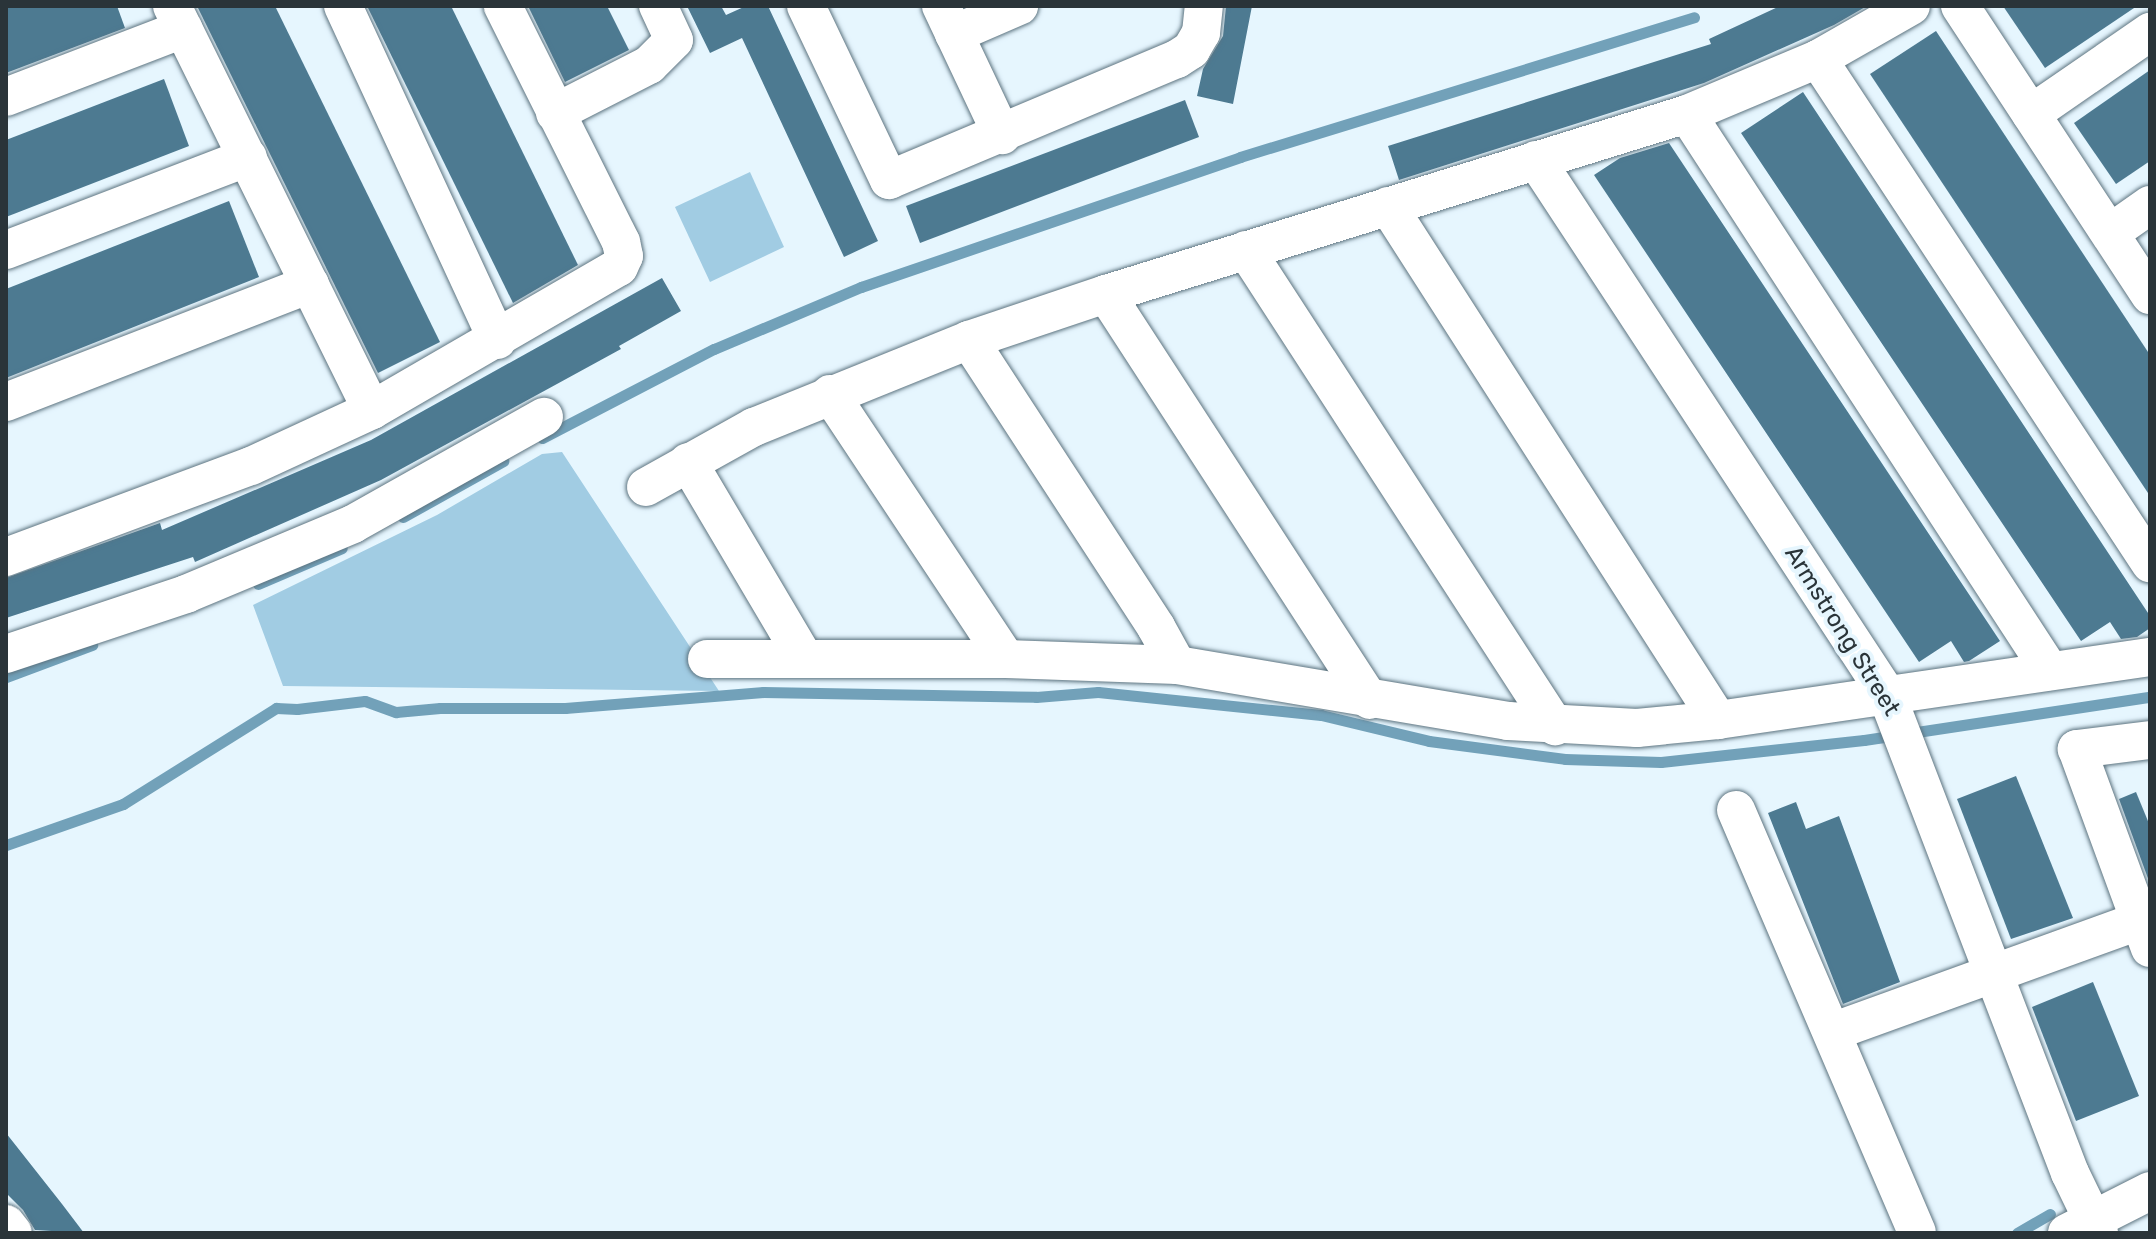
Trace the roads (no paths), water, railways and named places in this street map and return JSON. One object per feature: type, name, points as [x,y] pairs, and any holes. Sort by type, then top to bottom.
[{"type":"street","points":[[343,6],[497,340]]},
{"type":"street","points":[[6,557],[251,466],[372,410],[619,267],[624,256],[621,242],[503,6]]},
{"type":"street","points":[[555,113],[649,65],[674,40],[658,6]]},
{"type":"street","points":[[806,6],[889,180],[1002,135],[1191,50],[1201,33],[1204,6]]},
{"type":"street","points":[[1002,135],[948,20],[1019,6]]},
{"type":"street","points":[[646,487],[754,427],[969,340],[1106,294],[1687,114],[1818,59],[1911,6]]},
{"type":"street","points":[[1960,6],[2150,295]]},
{"type":"street","points":[[6,97],[178,18],[372,410]]},
{"type":"street","points":[[2031,114],[2150,32]]},
{"type":"street","points":[[1818,59],[2150,563]]},
{"type":"street","points":[[1687,114],[2050,671]]},
{"type":"street","points":[[6,250],[248,157]]},
{"type":"street","name":"Armstrong Street","points":[[1536,160],[1891,704],[1996,973],[2070,1173],[2086,1229]]},
{"type":"street","points":[[2110,233],[2150,205]]},
{"type":"street","points":[[1388,206],[1718,720]]},
{"type":"street","points":[[1246,250],[1555,726]]},
{"type":"street","points":[[6,402],[310,284]]},
{"type":"street","points":[[1106,294],[1370,700]]},
{"type":"street","points":[[969,340],[1156,627],[1177,665]]},
{"type":"street","points":[[830,394],[1006,659]]},
{"type":"street","points":[[6,654],[186,594],[353,524],[544,417]]},
{"type":"street","points":[[688,462],[804,658]]},
{"type":"street","points":[[707,659],[1006,659],[1177,665],[1370,700],[1555,726],[1637,728],[1891,704],[2050,671],[2150,657]]},
{"type":"street","points":[[1832,1032],[1996,973],[2145,935],[2077,749],[2150,740]]},
{"type":"street","points":[[1736,810],[1917,1232]]},
{"type":"street","points":[[2086,1229],[2150,1191]]},
{"type":"street","points":[[6,1224],[13,1233]]},
{"type":"waterway","points":[[542,438],[714,349],[861,287],[1240,157],[1694,17]]},
{"type":"waterway","points":[[403,517],[503,461]]},
{"type":"waterway","points":[[258,584],[342,548]]},
{"type":"waterway","points":[[6,677],[92,645]]},
{"type":"waterway","points":[[6,845],[123,804],[276,708],[297,709],[365,701],[396,712],[440,708],[565,708],[763,692],[1036,697],[1098,692],[1321,715],[1429,741],[1565,759],[1661,762],[1864,740],[2150,697]]},
{"type":"waterway","points":[[2017,1233],[2050,1214]]}]
